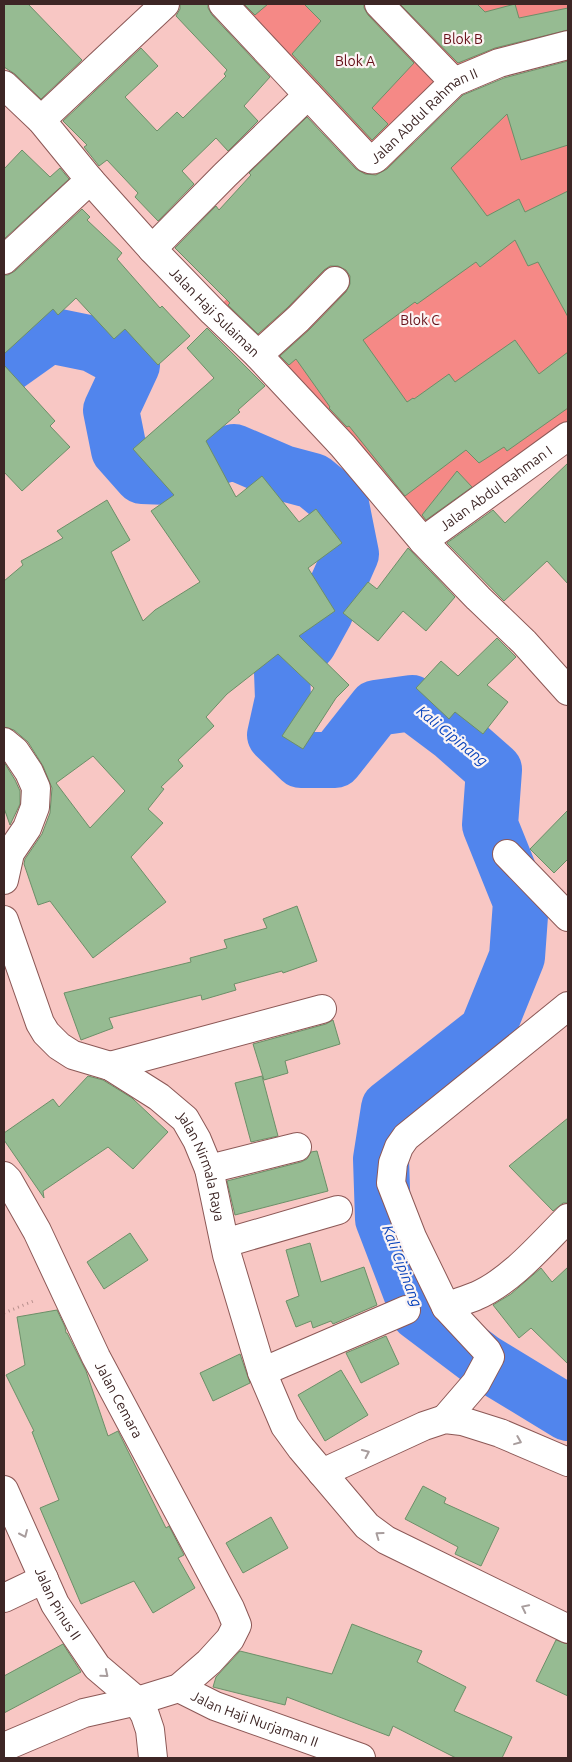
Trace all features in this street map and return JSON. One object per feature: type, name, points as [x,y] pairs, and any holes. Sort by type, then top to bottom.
[{"type":"street","points":[[41,120],[164,4]]},
{"type":"street","name":"Jalan Abdul Rahman II","points":[[223,4],[367,158],[374,160],[454,82],[499,63],[568,45]]},
{"type":"street","points":[[379,4],[454,82]]},
{"type":"street","name":"Jalan Haji Sulaiman","points":[[4,85],[41,120],[90,180],[152,249],[258,355],[342,446],[423,541],[524,642],[568,692]]},
{"type":"street","points":[[152,249],[308,95]]},
{"type":"street","points":[[4,260],[90,180]]},
{"type":"street","points":[[258,355],[335,282]]},
{"type":"street","name":"Jalan Abdul Rahman I","points":[[423,541],[568,436]]},
{"type":"street","points":[[4,742],[15,751],[29,772],[36,788],[35,806],[30,821],[10,853],[4,880]]},
{"type":"street","points":[[507,854],[568,917]]},
{"type":"street","name":"Jalan Nirmala Raya","points":[[4,920],[40,1023],[46,1033],[73,1055],[110,1066],[159,1098],[185,1119],[198,1140],[209,1169],[225,1242],[262,1372],[284,1426],[367,1526],[386,1540],[568,1629]]},
{"type":"street","points":[[445,1419],[476,1383],[490,1358],[487,1351],[446,1307],[412,1237],[391,1183],[393,1163],[406,1137],[568,1006]]},
{"type":"street","points":[[110,1066],[322,1009]]},
{"type":"street","points":[[209,1169],[296,1147]]},
{"type":"street","name":"Jalan Cemara","points":[[8,1192],[37,1231],[96,1357],[230,1608],[237,1625],[230,1639],[209,1662],[179,1688]]},
{"type":"street","points":[[225,1242],[338,1210]]},
{"type":"street","points":[[446,1307],[477,1296],[505,1278],[529,1258],[568,1218]]},
{"type":"street","points":[[262,1372],[406,1310]]},
{"type":"street","points":[[322,1473],[424,1426],[445,1419],[462,1421],[500,1433],[568,1462]]},
{"type":"street","name":"Jalan Pinus II","points":[[4,1490],[59,1610],[97,1668],[137,1701]]},
{"type":"street","points":[[4,1598],[44,1579]]},
{"type":"street","points":[[4,1747],[84,1713],[137,1701],[179,1688]]},
{"type":"street","name":"Jalan Haji Nurjaman II","points":[[179,1688],[215,1706],[361,1758]]},
{"type":"street","points":[[137,1701],[145,1715],[150,1730],[152,1758]]},
{"type":"green space","name":"Blok C","points":[[223,4],[568,4],[568,45],[499,63],[376,159],[568,75],[568,436],[423,541],[213,312],[374,160]]},
{"type":"building","points":[[4,4],[28,4],[82,60],[41,99],[15,74],[4,67]]},
{"type":"building","points":[[180,4],[208,4],[212,15],[270,77],[244,106],[258,121],[228,151],[216,138],[182,171],[194,184],[158,221],[135,197],[138,193],[107,160],[99,166],[84,147],[87,145],[63,121],[141,48],[158,66],[125,97],[157,131],[177,112],[183,118],[226,76],[224,74],[227,70],[176,16],[180,9]]},
{"type":"building","points":[[244,4],[268,4],[255,15]]},
{"type":"building","points":[[304,4],[364,4],[368,15],[414,63],[372,108],[388,124],[372,140],[292,54],[321,21]]},
{"type":"building","points":[[400,4],[477,4],[485,12],[515,4],[519,18],[568,8],[568,30],[495,48],[458,63]]},
{"type":"building","name":"Blok C","points":[[568,61],[568,145],[521,160],[507,114],[451,168],[487,216],[519,199],[525,212],[568,191],[568,317],[538,262],[528,266],[515,240],[480,267],[476,262],[417,304],[415,302],[363,340],[407,402],[449,374],[455,382],[515,340],[539,374],[568,352],[568,408],[507,451],[504,447],[479,463],[466,450],[405,496],[349,426],[347,427],[329,408],[296,359],[289,365],[280,356],[309,330],[346,292],[350,284],[350,276],[346,270],[338,266],[330,266],[324,270],[287,308],[258,334],[175,248],[216,206],[219,210],[251,175],[249,173],[307,117],[356,169],[365,174],[376,175],[387,169],[463,95],[504,78]]},
{"type":"building","points":[[22,150],[50,177],[60,168],[69,179],[4,239],[4,169]]},
{"type":"building","points":[[82,209],[90,217],[87,220],[122,253],[117,259],[160,308],[162,306],[190,336],[158,365],[125,329],[114,339],[76,298],[58,315],[53,309],[4,354],[4,275],[15,271]]},
{"type":"building","points":[[207,328],[265,386],[238,410],[240,412],[206,441],[236,497],[262,476],[299,522],[316,509],[342,543],[308,568],[335,611],[299,636],[349,685],[336,698],[303,749],[282,736],[314,688],[278,654],[227,694],[206,717],[214,726],[178,760],[183,766],[161,787],[164,789],[148,809],[163,823],[131,857],[166,902],[93,958],[50,901],[38,905],[24,864],[25,859],[42,834],[50,813],[52,788],[43,766],[28,742],[14,730],[4,727],[4,581],[23,565],[21,561],[63,538],[57,531],[107,500],[130,540],[111,552],[143,621],[155,610],[200,582],[151,511],[174,495],[133,449],[214,378],[187,348]],"holes":[[[93,756],[125,791],[90,828],[56,783]]]},
{"type":"building","points":[[4,365],[55,421],[50,426],[70,447],[22,491],[4,472]]},
{"type":"building","points":[[568,463],[568,584],[547,561],[504,601],[447,543],[493,510],[505,523]]},
{"type":"building","points":[[457,471],[472,487],[426,520],[422,515]]},
{"type":"building","points":[[408,548],[455,597],[426,631],[403,611],[378,641],[343,613],[368,582],[377,589]]},
{"type":"building","points":[[497,638],[516,657],[487,685],[508,702],[483,734],[455,712],[449,719],[416,688],[441,661],[458,676]]},
{"type":"building","points":[[4,762],[20,791],[20,804],[10,825],[4,808]]},
{"type":"building","points":[[568,810],[568,859],[554,873],[530,849]]},
{"type":"building","points":[[297,906],[317,961],[283,973],[282,971],[234,984],[236,990],[202,1000],[201,995],[109,1018],[113,1028],[81,1040],[64,993],[191,962],[190,958],[227,948],[224,940],[267,928],[263,919]]},
{"type":"building","points":[[333,1020],[340,1044],[285,1061],[288,1073],[264,1080],[253,1044],[326,1024]]},
{"type":"building","points":[[88,1076],[103,1080],[132,1098],[168,1132],[133,1169],[108,1147],[43,1191],[44,1198],[4,1140],[4,1133],[53,1099],[59,1107]]},
{"type":"building","points":[[262,1076],[278,1136],[251,1142],[235,1083]]},
{"type":"building","points":[[568,1118],[568,1203],[563,1203],[553,1211],[509,1166]]},
{"type":"building","points":[[317,1151],[328,1191],[235,1215],[227,1181],[301,1162],[307,1159],[311,1152]]},
{"type":"building","points":[[130,1233],[148,1260],[104,1289],[87,1262]]},
{"type":"building","points":[[310,1243],[321,1282],[364,1267],[377,1305],[333,1324],[331,1321],[313,1328],[311,1321],[296,1327],[286,1301],[299,1296],[286,1250]]},
{"type":"building","points":[[568,1267],[568,1364],[531,1328],[519,1338],[493,1305],[511,1294],[541,1268],[552,1282]]},
{"type":"building","points":[[57,1310],[66,1333],[86,1371],[108,1436],[118,1431],[166,1528],[169,1526],[184,1555],[178,1558],[195,1588],[153,1613],[134,1581],[81,1604],[40,1508],[59,1500],[32,1432],[34,1431],[6,1375],[25,1365],[17,1317]]},
{"type":"building","points":[[386,1336],[399,1364],[361,1383],[346,1353]]},
{"type":"building","points":[[240,1354],[250,1383],[213,1401],[200,1373]]},
{"type":"building","points":[[341,1370],[368,1415],[325,1441],[298,1395]]},
{"type":"building","points":[[423,1486],[446,1498],[444,1503],[499,1528],[481,1566],[455,1554],[458,1547],[405,1519]]},
{"type":"building","points":[[271,1517],[288,1548],[243,1573],[226,1543]]},
{"type":"building","points":[[352,1624],[422,1651],[417,1662],[466,1687],[454,1711],[512,1737],[502,1758],[456,1758],[393,1726],[389,1736],[287,1697],[285,1705],[213,1687],[216,1677],[240,1651],[332,1674]]},
{"type":"building","points":[[556,1640],[568,1644],[568,1696],[536,1681]]},
{"type":"building","points":[[63,1644],[81,1672],[4,1713],[4,1676]]},
{"type":"waterway","name":"Kali Cipinang","points":[[4,367],[49,335],[93,344],[132,365],[111,410],[119,450],[142,476],[169,477],[211,459],[234,452],[283,473],[313,481],[341,504],[351,554],[325,613],[309,642],[282,672],[283,699],[275,735],[301,760],[335,760],[376,708],[412,703],[452,733],[494,770],[490,825],[521,902],[517,957],[487,1031],[389,1108],[381,1159],[383,1219],[419,1313],[484,1362],[568,1413]]},
{"type":"park label","name":"Blok B","points":[[463,39]]},
{"type":"park label","name":"Blok A","points":[[355,61]]}]
